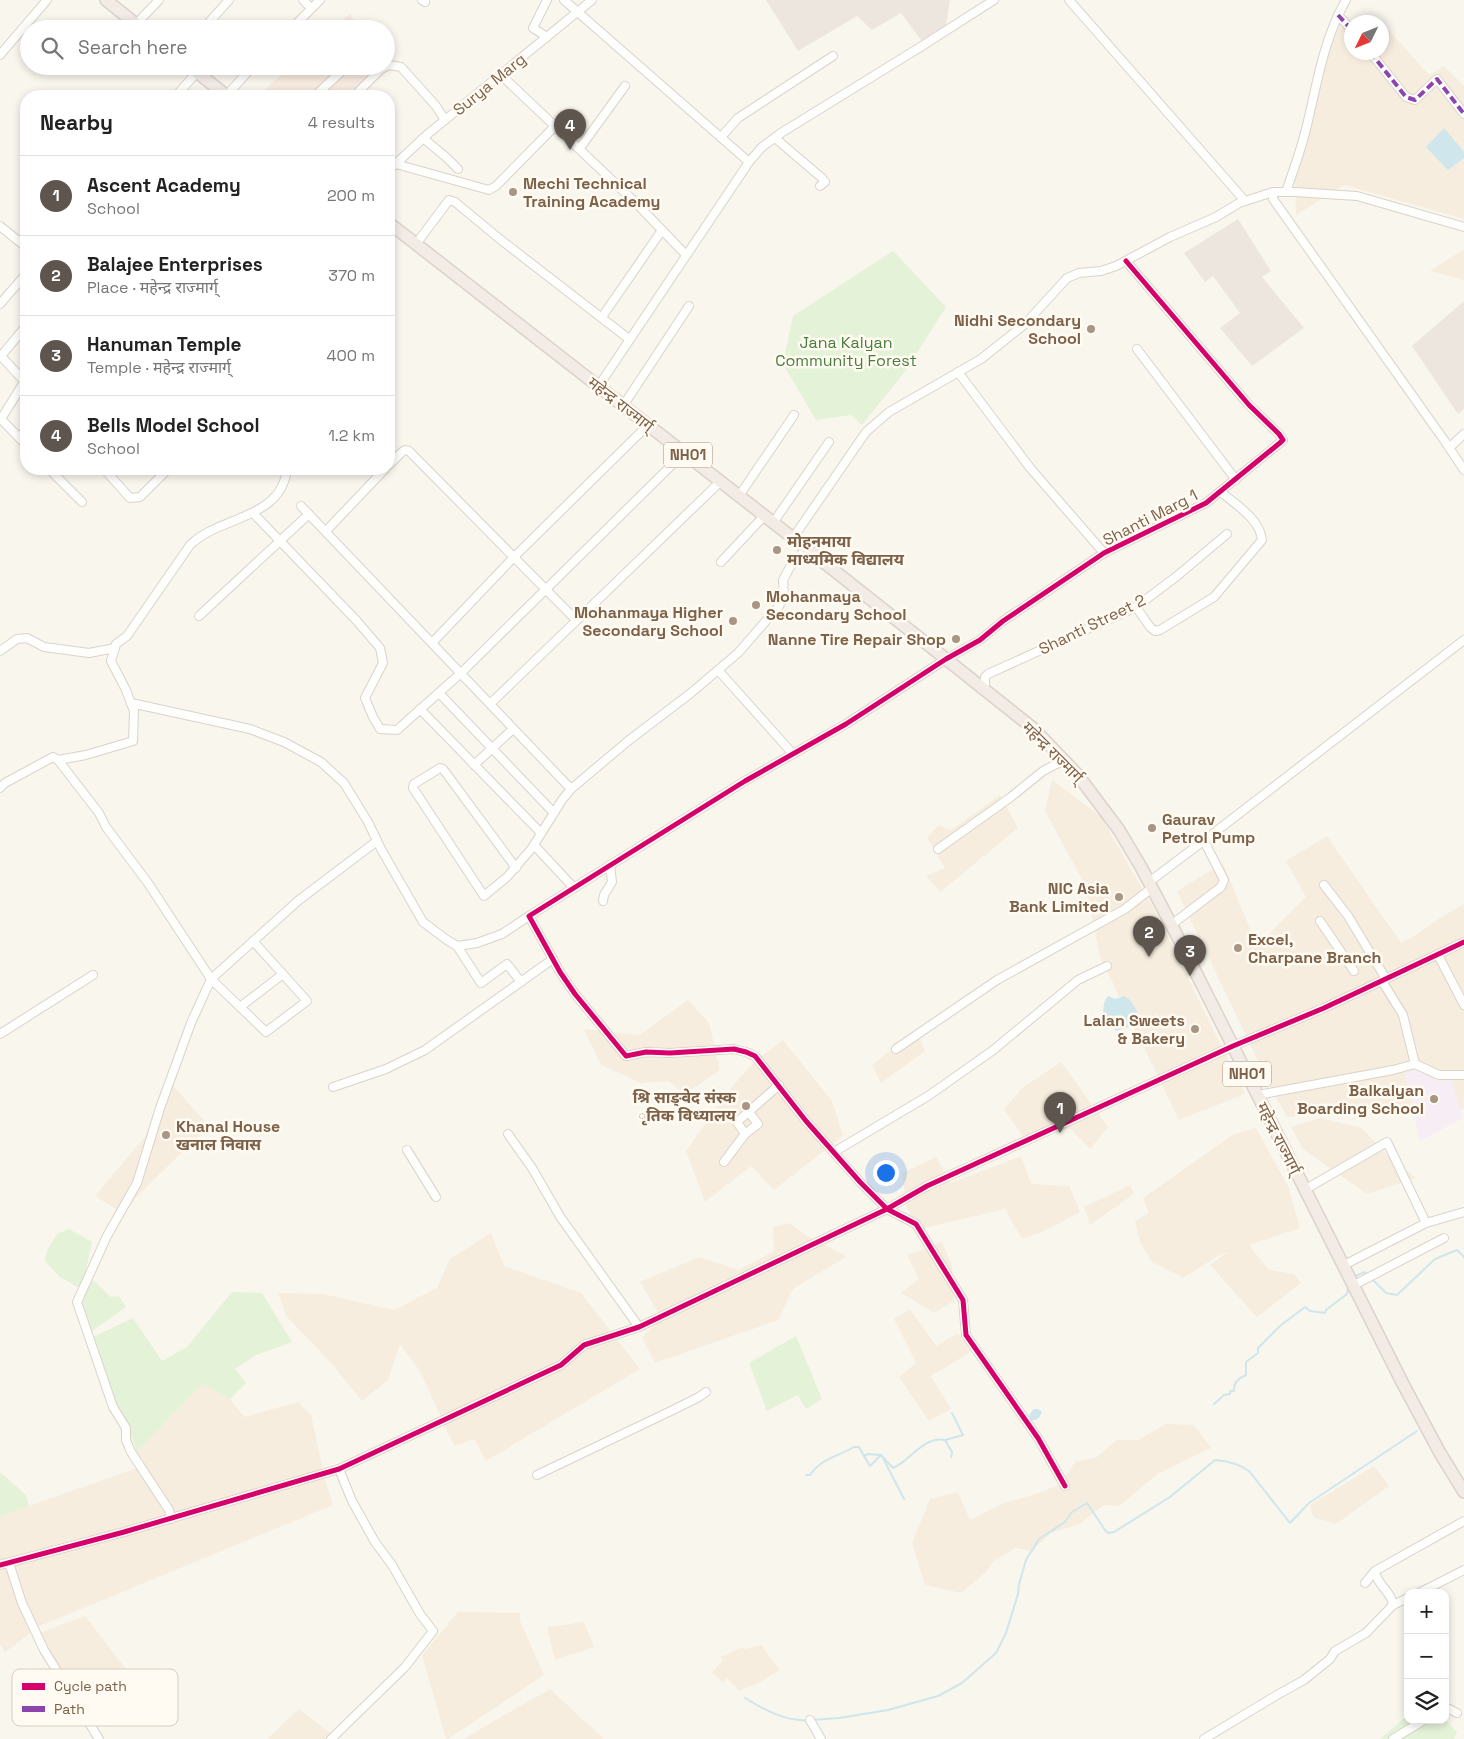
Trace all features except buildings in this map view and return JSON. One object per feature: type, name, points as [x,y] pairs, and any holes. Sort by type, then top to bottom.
[{"type":"highway","points":[[106,0],[131,20]]},
{"type":"highway","points":[[200,75],[219,90]]},
{"type":"highway","name":"महेन्द्र राज्मार्ग्","points":[[395,228],[807,548],[946,659],[1034,730],[1077,774],[1119,830],[1150,885],[1440,1453],[1464,1492]]},
{"type":"street","points":[[30,20],[47,0]]},
{"type":"street","points":[[144,20],[159,0]]},
{"type":"street","points":[[211,20],[229,0]]},
{"type":"street","points":[[303,0],[311,8]]},
{"type":"street","points":[[300,20],[320,0]]},
{"type":"street","points":[[547,0],[534,28],[547,37]]},
{"type":"street","points":[[564,0],[749,162]]},
{"type":"street","name":"Surya Marg","points":[[396,164],[423,138],[592,0]]},
{"type":"street","points":[[598,387],[749,162],[762,147],[994,0]]},
{"type":"street","points":[[1069,0],[1245,201]]},
{"type":"street","points":[[1286,192],[1306,131],[1321,61],[1338,14],[1346,0]]},
{"type":"street","points":[[1338,14],[1344,21]]},
{"type":"street","points":[[0,55],[20,32]]},
{"type":"street","points":[[721,137],[738,118],[833,56]]},
{"type":"street","points":[[1376,60],[1406,97],[1415,100],[1437,79],[1464,114]]},
{"type":"street","points":[[395,66],[401,67],[436,106],[445,120]]},
{"type":"street","points":[[180,90],[189,75]]},
{"type":"street","points":[[232,90],[246,75]]},
{"type":"street","points":[[321,90],[337,75]]},
{"type":"street","points":[[360,90],[375,75]]},
{"type":"street","points":[[501,75],[580,148],[686,255]]},
{"type":"street","points":[[580,148],[625,86]]},
{"type":"street","points":[[396,164],[489,190],[496,186],[556,125]]},
{"type":"street","points":[[423,138],[458,169]]},
{"type":"street","points":[[775,138],[822,178],[825,182],[820,186]]},
{"type":"street","points":[[1273,192],[1272,199],[1464,470]]},
{"type":"street","points":[[793,538],[866,432],[889,412],[981,358],[1025,324],[1067,278],[1116,266],[1170,237],[1216,217],[1245,201],[1273,192],[1356,196],[1464,227]]},
{"type":"street","points":[[416,244],[448,200],[455,202],[500,240],[630,339]]},
{"type":"street","points":[[0,226],[20,242]]},
{"type":"street","points":[[602,317],[662,230]]},
{"type":"street","name":"Shanti Marg 1","points":[[457,946],[478,943],[502,934],[745,781],[846,724],[946,659],[980,640],[1003,621],[1104,553],[1196,509],[1221,492],[1281,442],[1282,438],[1249,405],[1126,261]]},
{"type":"street","points":[[1,300],[20,280]]},
{"type":"street","points":[[623,406],[688,306]]},
{"type":"street","points":[[20,333],[0,355],[20,375]]},
{"type":"street","points":[[1137,349],[1236,480]]},
{"type":"street","points":[[958,372],[1031,469],[1104,553]]},
{"type":"street","points":[[19,437],[1,419],[20,390]]},
{"type":"street","points":[[739,496],[794,415]]},
{"type":"street","points":[[432,643],[514,557],[648,425]]},
{"type":"street","points":[[1450,448],[1464,434]]},
{"type":"street","points":[[721,562],[769,520],[829,442]]},
{"type":"street","points":[[395,459],[405,450],[409,452],[576,620]]},
{"type":"street","points":[[253,513],[356,620],[380,648],[383,663],[365,698],[380,728],[397,730],[460,673],[684,453]]},
{"type":"street","points":[[55,475],[82,502]]},
{"type":"street","points":[[109,475],[130,498],[140,497],[162,475]]},
{"type":"street","points":[[58,760],[86,755],[133,741],[134,711],[111,662],[116,644],[127,636],[179,559],[200,536],[253,513],[276,496],[286,480],[286,475]]},
{"type":"street","points":[[326,532],[379,475]]},
{"type":"street","points":[[490,704],[720,482]]},
{"type":"street","points":[[1136,607],[1150,627],[1155,631],[1160,630],[1214,597],[1262,540],[1261,533],[1255,522],[1221,492]]},
{"type":"street","points":[[301,506],[571,790]]},
{"type":"street","points":[[200,616],[309,514]]},
{"type":"street","name":"Shanti Street 2","points":[[984,691],[985,677],[988,674],[1136,607],[1227,534]]},
{"type":"street","points":[[516,868],[443,769],[440,768],[414,784],[413,788],[484,896],[516,868],[571,790],[628,741],[738,653],[778,606],[784,596],[783,580],[790,567],[807,548]]},
{"type":"street","points":[[0,651],[17,639],[27,638],[44,647],[90,653],[115,648]]},
{"type":"street","points":[[896,1049],[997,980],[1126,909],[1150,885],[1204,841],[1464,640]]},
{"type":"street","points":[[718,670],[793,754]]},
{"type":"street","points":[[439,693],[554,813]]},
{"type":"street","points":[[131,703],[250,729],[284,742],[321,762],[344,784],[368,822],[423,922],[457,946],[481,983],[507,964],[521,982]]},
{"type":"street","points":[[420,709],[541,833]]},
{"type":"street","points":[[474,765],[513,728]]},
{"type":"street","points":[[0,788],[5,783],[53,757],[58,760],[99,814],[211,979],[266,1032],[307,1001],[253,941]]},
{"type":"street","points":[[938,849],[1011,797],[1043,771],[1064,760]]},
{"type":"street","points":[[171,1519],[169,1510],[131,1452],[126,1440],[126,1428],[113,1407],[77,1302],[106,1236],[137,1183],[160,1108],[191,1023],[211,979],[299,900],[377,841]]},
{"type":"street","points":[[1171,926],[1221,887],[1224,880],[1204,841]]},
{"type":"street","points":[[534,845],[574,888]]},
{"type":"street","points":[[603,901],[604,895],[612,882],[610,865]]},
{"type":"street","points":[[1324,886],[1348,916],[1384,980],[1402,1015],[1416,1064]]},
{"type":"street","points":[[529,916],[575,994],[626,1056],[646,1052],[670,1053],[734,1049],[755,1056],[806,1121],[860,1182],[887,1209],[916,1224],[963,1300],[966,1335],[1038,1438],[1065,1486]]},
{"type":"street","points":[[1320,922],[1354,971]]},
{"type":"street","points":[[0,1565],[171,1519],[339,1469],[561,1365],[584,1345],[639,1327],[887,1209],[928,1186],[1233,1046],[1324,1008],[1464,942]]},
{"type":"street","points":[[1438,955],[1464,1005]]},
{"type":"street","points":[[333,1087],[386,1069],[425,1050],[553,959]]},
{"type":"street","points":[[834,1152],[928,1096],[992,1051],[1078,980],[1107,966]]},
{"type":"street","points":[[240,1007],[283,974]]},
{"type":"street","points":[[0,1034],[93,975]]},
{"type":"street","points":[[1258,1095],[1416,1064],[1438,1075],[1464,1075]]},
{"type":"street","points":[[745,1134],[737,1122],[779,1085]]},
{"type":"street","points":[[724,1162],[745,1134],[758,1124],[748,1111]]},
{"type":"street","points":[[508,1134],[532,1168],[561,1218],[639,1327]]},
{"type":"street","points":[[1306,1189],[1387,1142],[1426,1223]]},
{"type":"street","points":[[406,1150],[436,1197]]},
{"type":"street","points":[[1344,1265],[1426,1223],[1464,1212]]},
{"type":"street","points":[[1354,1285],[1444,1238]]},
{"type":"street","points":[[537,1475],[675,1409],[706,1392]]},
{"type":"street","points":[[331,1739],[405,1666],[433,1630],[420,1614],[392,1565],[375,1542],[352,1501],[339,1469]]},
{"type":"street","points":[[1365,1583],[1375,1571],[1464,1521]]},
{"type":"street","points":[[9,1563],[22,1603],[44,1650],[56,1669]]},
{"type":"street","points":[[1427,1589],[1464,1570]]},
{"type":"street","points":[[1375,1571],[1375,1576],[1392,1600],[1393,1605]]},
{"type":"street","points":[[1204,1739],[1277,1694],[1304,1680],[1330,1659],[1335,1651],[1366,1633],[1393,1605],[1404,1600]]},
{"type":"street","points":[[1449,1709],[1457,1714]]},
{"type":"street","points":[[810,1720],[821,1739]]},
{"type":"street","points":[[1393,1739],[1417,1724]]},
{"type":"street","points":[[91,1726],[99,1739]]},
{"type":"shaded area","points":[[766,0],[950,0],[945,32],[921,40],[901,13],[872,30],[857,16],[798,51]]},
{"type":"shaded area","points":[[350,14],[354,20],[343,20]]},
{"type":"shaded area","points":[[1336,20],[1344,27],[1344,60],[1389,60],[1389,31],[1429,75],[1444,66],[1464,86],[1464,219],[1344,185],[1296,215],[1295,176]]},
{"type":"shaded area","points":[[281,75],[370,75],[356,90],[265,90]]},
{"type":"shaded area","points":[[1238,219],[1271,271],[1262,277],[1304,328],[1252,366],[1220,328],[1240,313],[1213,276],[1205,282],[1184,253]]},
{"type":"shaded area","points":[[1464,249],[1464,280],[1430,271]]},
{"type":"shaded area","points":[[1464,301],[1464,409],[1458,414],[1412,346]]},
{"type":"shaded area","points":[[1052,780],[1101,817],[1155,911],[1245,1094],[1179,1120],[1100,956],[1085,885],[1045,811]]},
{"type":"shaded area","points":[[1000,795],[1018,828],[940,892],[926,876],[945,868],[927,838],[939,825],[951,830]]},
{"type":"shaded area","points":[[1327,836],[1401,943],[1464,904],[1464,1109],[1350,1111],[1287,1117],[1268,1082],[1177,891],[1223,863],[1257,946],[1306,897],[1286,861]]},
{"type":"shaded area","points":[[688,1000],[709,1023],[720,1070],[685,1094],[669,1081],[641,1083],[601,1065],[584,1029],[640,1035]]},
{"type":"shaded area","points":[[916,1031],[925,1051],[881,1083],[872,1065]]},
{"type":"shaded area","points":[[783,1040],[832,1101],[843,1136],[774,1190],[751,1166],[705,1202],[686,1151],[730,1089],[753,1063]]},
{"type":"shaded area","points":[[1061,1062],[1108,1127],[1090,1149],[1071,1129],[1023,1137],[1004,1109],[1022,1088]]},
{"type":"shaded area","name":"Balkalyan Boarding School","points":[[1418,1069],[1433,1079],[1451,1079],[1463,1118],[1420,1141],[1404,1070]]},
{"type":"shaded area","points":[[167,1079],[209,1126],[137,1196],[124,1214],[95,1196],[145,1137]]},
{"type":"shaded area","points":[[1320,1118],[1362,1128],[1388,1156],[1416,1178],[1367,1194],[1303,1149],[1291,1127]]},
{"type":"shaded area","points":[[1256,1128],[1288,1186],[1300,1228],[1249,1245],[1269,1270],[1294,1274],[1301,1283],[1257,1317],[1210,1265],[1228,1252],[1221,1254],[1183,1278],[1152,1262],[1140,1243],[1135,1221],[1149,1213],[1143,1198],[1234,1134]]},
{"type":"shaded area","points":[[1021,1156],[1031,1184],[1069,1186],[1080,1212],[1044,1231],[1022,1239],[1005,1209],[916,1230],[906,1204],[902,1173],[936,1157],[951,1183]]},
{"type":"shaded area","points":[[1130,1185],[1134,1194],[1090,1225],[1084,1207]]},
{"type":"shaded area","points":[[790,1223],[807,1236],[847,1256],[793,1289],[778,1320],[655,1363],[642,1337],[662,1319],[640,1282],[699,1257],[739,1270],[774,1251],[773,1227]]},
{"type":"shaded area","points":[[491,1233],[504,1266],[581,1293],[640,1369],[486,1461],[474,1439],[454,1446],[420,1371],[400,1344],[388,1380],[362,1401],[331,1363],[287,1317],[278,1293],[323,1294],[394,1310],[437,1288],[450,1259]]},
{"type":"shaded area","points":[[942,1242],[952,1266],[954,1301],[934,1313],[901,1293],[919,1279],[907,1255]]},
{"type":"shaded area","points":[[910,1309],[936,1346],[958,1333],[971,1352],[931,1376],[951,1409],[929,1421],[899,1377],[916,1363],[894,1319]]},
{"type":"shaded area","points":[[202,1384],[230,1399],[244,1417],[298,1402],[311,1415],[325,1480],[333,1505],[40,1626],[5,1652],[0,1644],[0,1516],[137,1468],[137,1452]]},
{"type":"shaded area","points":[[1166,1424],[1194,1425],[1211,1448],[1159,1473],[1119,1506],[1103,1505],[1080,1524],[1051,1533],[1036,1547],[1034,1552],[1016,1548],[995,1560],[984,1574],[961,1593],[925,1585],[912,1543],[930,1499],[958,1492],[970,1520],[1004,1503],[1030,1496],[1061,1484],[1075,1462],[1097,1457],[1117,1440],[1138,1440]]},
{"type":"shaded area","points":[[1374,1466],[1389,1486],[1336,1524],[1313,1517],[1310,1505]]},
{"type":"shaded area","points":[[458,1612],[520,1613],[520,1621],[544,1675],[446,1739],[422,1655]]},
{"type":"shaded area","points":[[85,1616],[126,1669],[61,1669],[40,1633]]},
{"type":"shaded area","points":[[584,1622],[594,1647],[555,1660],[547,1627]]},
{"type":"shaded area","points":[[761,1645],[780,1670],[760,1682],[739,1691],[727,1678],[723,1682],[712,1673],[723,1660],[720,1657],[741,1648],[747,1649]]},
{"type":"shaded area","points":[[550,1689],[604,1739],[464,1739],[487,1725]]},
{"type":"shaded area","points":[[299,1709],[335,1737],[331,1739],[267,1739]]},
{"type":"green space","name":"Jana Kalyan Community Forest","points":[[893,251],[946,307],[906,370],[862,425],[851,415],[816,420],[783,364],[793,316]]},
{"type":"green space","points":[[69,1229],[92,1242],[84,1279],[78,1287],[60,1277],[45,1261],[47,1251],[57,1234]]},
{"type":"green space","points":[[93,1280],[111,1297],[119,1296],[126,1307],[92,1331],[79,1302]]},
{"type":"green space","points":[[232,1292],[262,1293],[292,1342],[256,1355],[235,1369],[246,1383],[230,1399],[202,1384],[137,1452],[128,1427],[115,1406],[93,1337],[133,1318],[162,1361],[187,1347]]},
{"type":"green space","points":[[796,1336],[822,1399],[806,1409],[798,1395],[767,1411],[749,1363]]},
{"type":"green space","points":[[0,1472],[26,1495],[29,1506],[0,1516]]},
{"type":"green space","points":[[1404,1718],[1404,1724],[1449,1724],[1457,1732],[1454,1739],[1380,1739]]},
{"type":"water","points":[[1444,128],[1464,152],[1464,158],[1448,170],[1426,147]]},
{"type":"water","points":[[1108,996],[1115,999],[1124,996],[1130,1000],[1140,1016],[1138,1024],[1116,1031],[1103,1014],[1104,1003]]},
{"type":"water","points":[[1034,1409],[1042,1412],[1038,1419],[1030,1420],[1029,1415]]},
{"type":"waterway","points":[[1372,1279],[1386,1293],[1397,1295],[1435,1259],[1457,1250],[1464,1257]]},
{"type":"waterway","points":[[1353,1277],[1365,1272],[1368,1276]]},
{"type":"waterway","points":[[1214,1404],[1224,1395],[1230,1394],[1230,1391],[1234,1391],[1237,1381],[1246,1375],[1246,1362],[1258,1353],[1258,1348],[1280,1326],[1305,1307],[1310,1311],[1325,1313],[1326,1310],[1347,1294],[1348,1287]]},
{"type":"waterway","points":[[945,1440],[963,1435],[952,1413]]},
{"type":"waterway","points":[[812,1720],[839,1718],[888,1710],[938,1696],[962,1683],[996,1653],[1006,1633],[1026,1560],[1039,1539],[1065,1522],[1072,1512],[1087,1503],[1105,1530],[1108,1533],[1114,1532],[1170,1497],[1215,1460],[1233,1463],[1249,1471],[1290,1523],[1309,1503],[1417,1431]]},
{"type":"waterway","points":[[806,1475],[810,1475],[825,1461],[854,1447],[859,1447],[864,1456],[868,1454],[881,1455],[893,1468],[923,1445],[937,1440],[945,1440],[952,1452],[951,1457]]},
{"type":"waterway","points":[[864,1456],[870,1466],[880,1456]]},
{"type":"waterway","points":[[883,1458],[904,1499]]},
{"type":"waterway","points":[[745,1698],[783,1717],[808,1720]]},
{"type":"marked path","points":[[1338,15],[1344,21]]},
{"type":"marked path","points":[[1376,60],[1406,97],[1415,100],[1437,79],[1464,114]]},
{"type":"cycle path","points":[[1065,1486],[1038,1438],[966,1335],[963,1300],[916,1224],[887,1209],[860,1182],[806,1121],[755,1056],[734,1049],[670,1053],[646,1052],[626,1056],[575,994],[560,972],[529,916],[745,781],[846,724],[946,659],[980,640],[1003,621],[1104,553],[1206,503],[1283,440],[1249,405],[1126,261]]},
{"type":"cycle path","points":[[0,1565],[124,1532],[339,1469],[561,1365],[584,1345],[639,1327],[887,1209],[927,1186],[1233,1046],[1324,1008],[1464,942]]},
{"type":"place","name":"Bells Model School","points":[[570,150]]},
{"type":"place","name":"Mechi Technical Training Academy","points":[[513,192]]},
{"type":"place","name":"Nidhi Secondary School","points":[[1091,329]]},
{"type":"place","name":"मोहनमाया माध्यमिक विद्यालय","points":[[777,550]]},
{"type":"place","name":"Mohanmaya Secondary School","points":[[756,605]]},
{"type":"place","name":"Mohanmaya Higher Secondary School","points":[[733,621]]},
{"type":"place","name":"Nanne Tire Repair Shop","points":[[956,639]]},
{"type":"place","name":"Gaurav Petrol Pump","points":[[1152,828]]},
{"type":"place","name":"NIC Asia Bank Limited","points":[[1119,897]]},
{"type":"place","name":"Excel, Charpane Branch","points":[[1238,948]]},
{"type":"place","name":"Balajee Enterprises","points":[[1149,957]]},
{"type":"place","name":"Hanuman Temple","points":[[1190,976]]},
{"type":"place","name":"Lalan Sweets & Bakery","points":[[1195,1029]]},
{"type":"place","name":"Balkalyan Boarding School","points":[[1434,1099]]},
{"type":"place","name":"श्रि साङ्वेद संस्क ृतिक विध्यालय","points":[[746,1106]]},
{"type":"place","name":"Ascent Academy","points":[[1060,1133]]},
{"type":"place","name":"Khanal House खनाल निवास","points":[[166,1135]]}]
